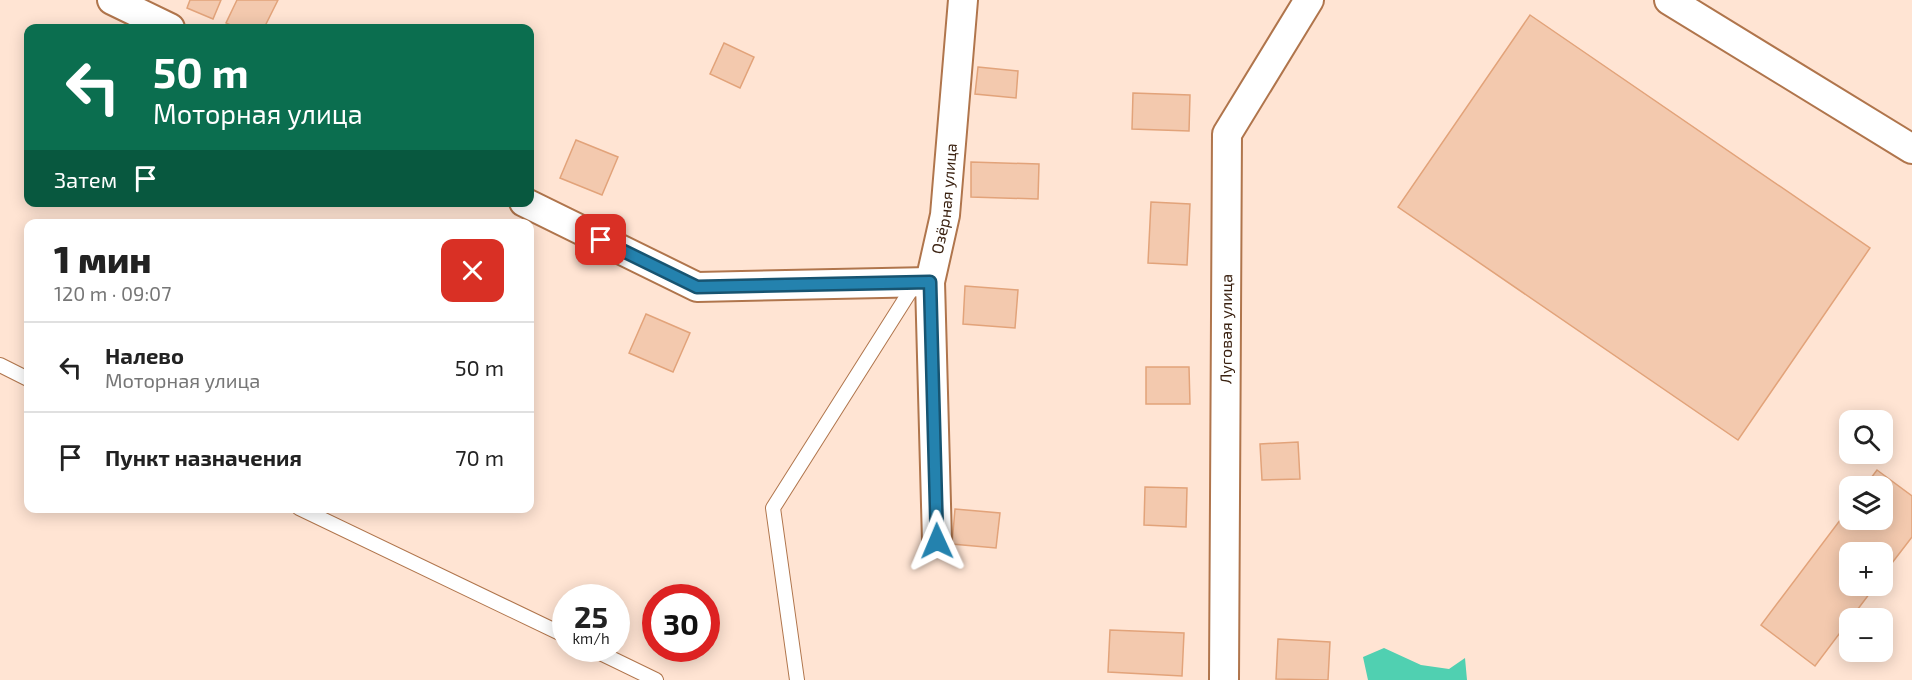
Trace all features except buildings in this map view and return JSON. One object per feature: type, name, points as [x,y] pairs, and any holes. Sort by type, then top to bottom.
[{"type":"street","points":[[112,0],[162,24]]},
{"type":"street","name":"Озёрная улица","points":[[937,541],[923,282],[945,215],[963,0]]},
{"type":"street","name":"Луговая улица","points":[[1224,680],[1227,134],[1309,0]]},
{"type":"street","points":[[1669,0],[1912,149]]},
{"type":"street","points":[[534,207],[697,287],[923,282]]},
{"type":"lane","name":"Озёрная улица","points":[[797,680],[773,508],[923,282]]},
{"type":"lane","points":[[0,365],[24,377]]},
{"type":"lane","points":[[309,513],[552,629]]},
{"type":"lane","points":[[619,662],[656,680]]},
{"type":"water","points":[[1384,648],[1421,665],[1449,669],[1465,658],[1467,680],[1368,680],[1363,657]]},
{"type":"route","points":[[601,240],[697,287],[930,282],[937,541]]}]
